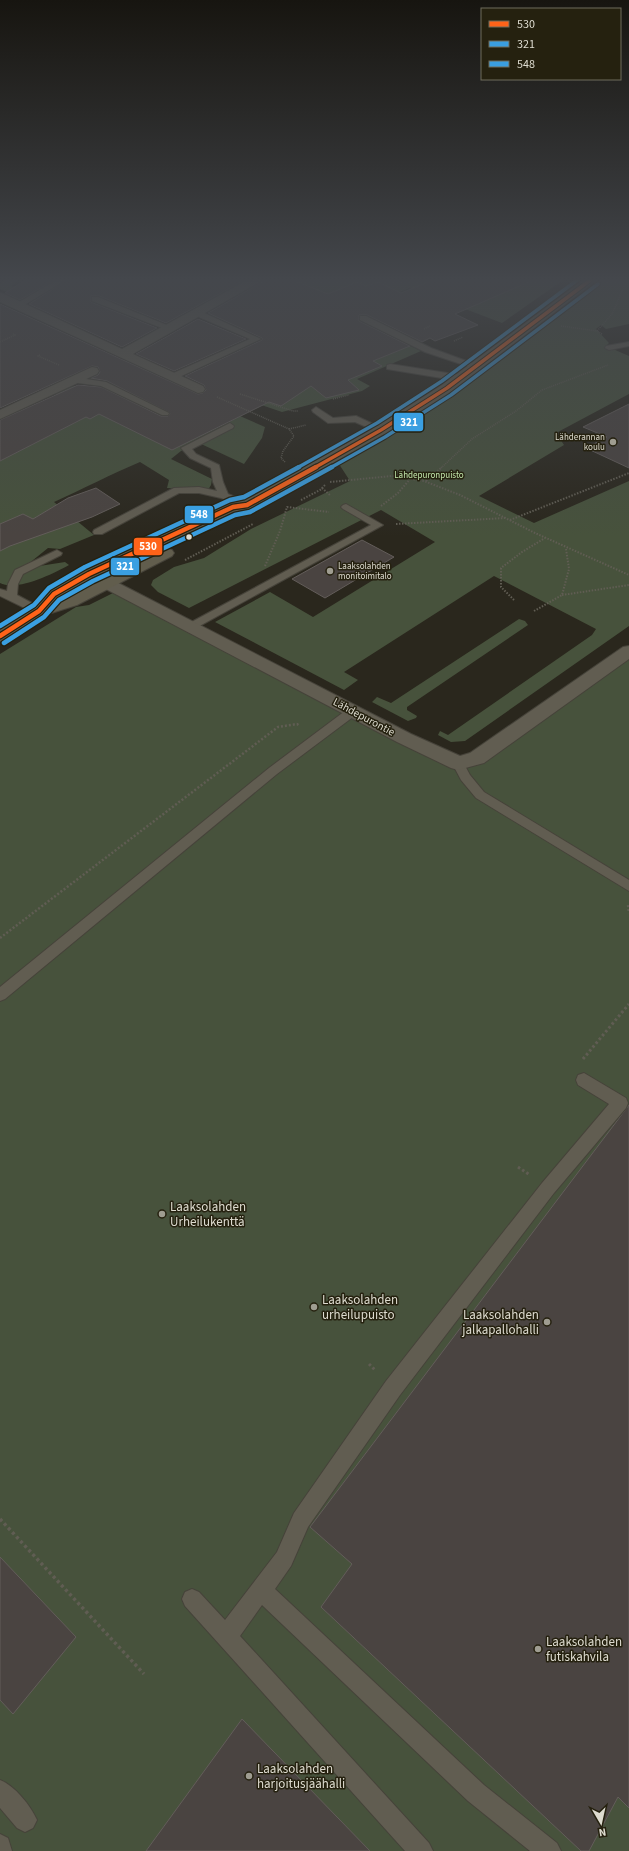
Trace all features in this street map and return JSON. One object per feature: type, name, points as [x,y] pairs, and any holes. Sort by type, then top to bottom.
[{"type":"main road","points":[[0,636],[40,611],[71,601],[197,538],[240,513],[247,505],[381,430],[476,366]]},
{"type":"main road","points":[[40,611],[54,594],[89,574],[233,507],[247,505]]},
{"type":"street","points":[[145,364],[198,389]]},
{"type":"street","points":[[0,415],[92,371]]},
{"type":"street","name":"Lähdepurontie","points":[[89,574],[353,712],[432,752],[458,762]]},
{"type":"street","points":[[458,762],[477,758],[629,651]]},
{"type":"lane","points":[[172,377],[200,364]]},
{"type":"lane","points":[[471,364],[476,366]]},
{"type":"lane","points":[[390,367],[460,378]]},
{"type":"lane","points":[[73,380],[103,384],[165,413]]},
{"type":"lane","points":[[316,410],[331,421],[356,420],[381,430]]},
{"type":"lane","points":[[224,496],[218,482],[216,468],[194,456],[186,448],[230,426]]},
{"type":"lane","points":[[98,532],[177,490],[200,490],[224,496],[247,505]]},
{"type":"lane","points":[[346,507],[378,525]]},
{"type":"lane","points":[[190,627],[378,525]]},
{"type":"lane","points":[[12,596],[13,584],[19,572],[57,553]]},
{"type":"lane","points":[[0,592],[12,596],[40,611]]},
{"type":"lane","points":[[0,995],[274,771],[353,712]]},
{"type":"lane","points":[[458,762],[465,777],[480,795],[629,886]]},
{"type":"lane","points":[[226,1637],[284,1559],[301,1520],[393,1388],[548,1188],[624,1105],[581,1072]]},
{"type":"lane","points":[[261,1590],[476,1793],[549,1851]]},
{"type":"lane","points":[[192,1599],[421,1851]]},
{"type":"lane","points":[[0,1791],[25,1820]]},
{"type":"lane","points":[[0,1846],[0,1851]]},
{"type":"path","points":[[58,364],[62,366]]},
{"type":"path","points":[[426,482],[472,439],[516,411],[542,390],[604,368],[609,364]]},
{"type":"path","points":[[198,389],[289,429],[294,436],[292,442],[283,450],[281,458],[286,464]]},
{"type":"path","points":[[240,394],[293,411],[316,410]]},
{"type":"path","points":[[510,520],[629,473]]},
{"type":"path","points":[[329,482],[392,477],[411,478],[426,482],[452,492],[566,548],[629,575]]},
{"type":"path","points":[[255,592],[280,531],[287,507],[363,517],[398,493],[411,478]]},
{"type":"path","points":[[378,525],[505,518]]},
{"type":"path","points":[[514,600],[501,587],[500,568],[522,552],[546,538]]},
{"type":"path","points":[[562,595],[569,569],[566,548]]},
{"type":"path","points":[[534,611],[562,595],[629,585]]},
{"type":"path","points":[[0,938],[278,727],[297,724],[319,737]]},
{"type":"path","points":[[581,1072],[629,1004]]},
{"type":"path","points":[[0,1519],[144,1674]]},
{"type":"green space","points":[[112,364],[137,364],[136,365],[208,402],[265,427],[262,438],[244,464],[199,443],[181,451],[171,459],[212,479],[208,490],[167,488],[169,480],[140,462],[54,502],[94,535],[60,549],[48,548],[27,565],[33,567],[65,562],[69,565],[62,569],[25,584],[7,585],[0,583],[0,457],[7,457],[38,441],[67,400],[52,393],[68,387],[84,386],[167,421],[178,416],[108,377],[97,382],[84,376]]},
{"type":"green space","points":[[262,364],[390,364],[357,379],[370,386],[362,391],[282,412],[217,390]]},
{"type":"green space","name":"Lähdepuronpuisto","points":[[493,364],[629,364],[629,394],[556,433],[564,445],[479,496],[534,523],[629,481],[629,626],[465,741],[451,742],[438,735],[440,731],[448,735],[592,635],[596,629],[494,576],[344,672],[358,680],[344,690],[215,622],[270,592],[313,617],[435,542],[381,510],[189,608],[158,592],[151,585],[153,580],[174,567],[204,558],[251,529],[350,481],[339,464],[436,406]]},
{"type":"green space","name":"Laaksolahden urheilupuisto","points":[[119,590],[458,763],[629,651],[629,1851],[0,1851],[0,654],[76,607],[89,605]]},
{"type":"green space","points":[[519,619],[525,621],[528,625],[407,707],[407,710],[417,716],[416,718],[408,721],[372,702],[377,697],[391,703]]},
{"type":"building","points":[[0,364],[133,364],[198,394],[203,393],[206,390],[204,385],[185,376],[210,364],[379,364],[382,366],[348,380],[359,390],[326,398],[311,386],[281,406],[269,402],[172,450],[99,414],[90,419],[86,417],[0,461],[0,420],[78,385],[101,387],[161,416],[168,416],[170,413],[107,381],[91,378],[98,375],[100,372],[98,367],[92,366],[0,408]]},
{"type":"building","points":[[159,364],[189,364],[174,371]]},
{"type":"building","name":"Lähderannan koulu","points":[[629,404],[629,468],[586,448],[607,437],[583,427]]},
{"type":"building","points":[[96,488],[120,504],[92,517],[10,546],[0,551],[0,524],[23,514],[33,519],[68,498]]},
{"type":"building","points":[[362,540],[394,557],[325,598],[292,579]]},
{"type":"building","name":"Laaksolahden jalkapallohalli","points":[[629,1105],[629,1808],[618,1797],[589,1851],[581,1851],[321,1607],[352,1564],[310,1527]]},
{"type":"building","points":[[0,1557],[76,1637],[13,1714],[0,1700]]},
{"type":"building","name":"Laaksolahden harjoitusjäähalli","points":[[242,1719],[370,1851],[146,1851]]},
{"type":"transit line","name":"548","points":[[0,626],[34,605],[49,588],[85,567],[230,500],[244,497],[377,423],[442,381],[464,364]]},
{"type":"transit line","name":"530","points":[[0,636],[39,611],[54,594],[89,574],[233,507],[247,505],[381,430],[447,388],[478,364]]},
{"type":"transit line","name":"321","points":[[4,643],[44,617],[59,600],[93,581],[235,515],[250,512],[385,437],[451,395],[492,364]]},
{"type":"place","name":"Lähderannan koulu","points":[[613,442]]},
{"type":"place","name":"Laaksolahden monitoimitalo","points":[[330,571]]},
{"type":"place","name":"Laaksolahden Urheilukenttä","points":[[162,1214]]},
{"type":"place","name":"Laaksolahden urheilupuisto","points":[[314,1307]]},
{"type":"place","name":"Laaksolahden jalkapallohalli","points":[[547,1322]]},
{"type":"place","name":"Laaksolahden futiskahvila","points":[[538,1649]]},
{"type":"place","name":"Laaksolahden harjoitusjäähalli","points":[[249,1776]]}]
